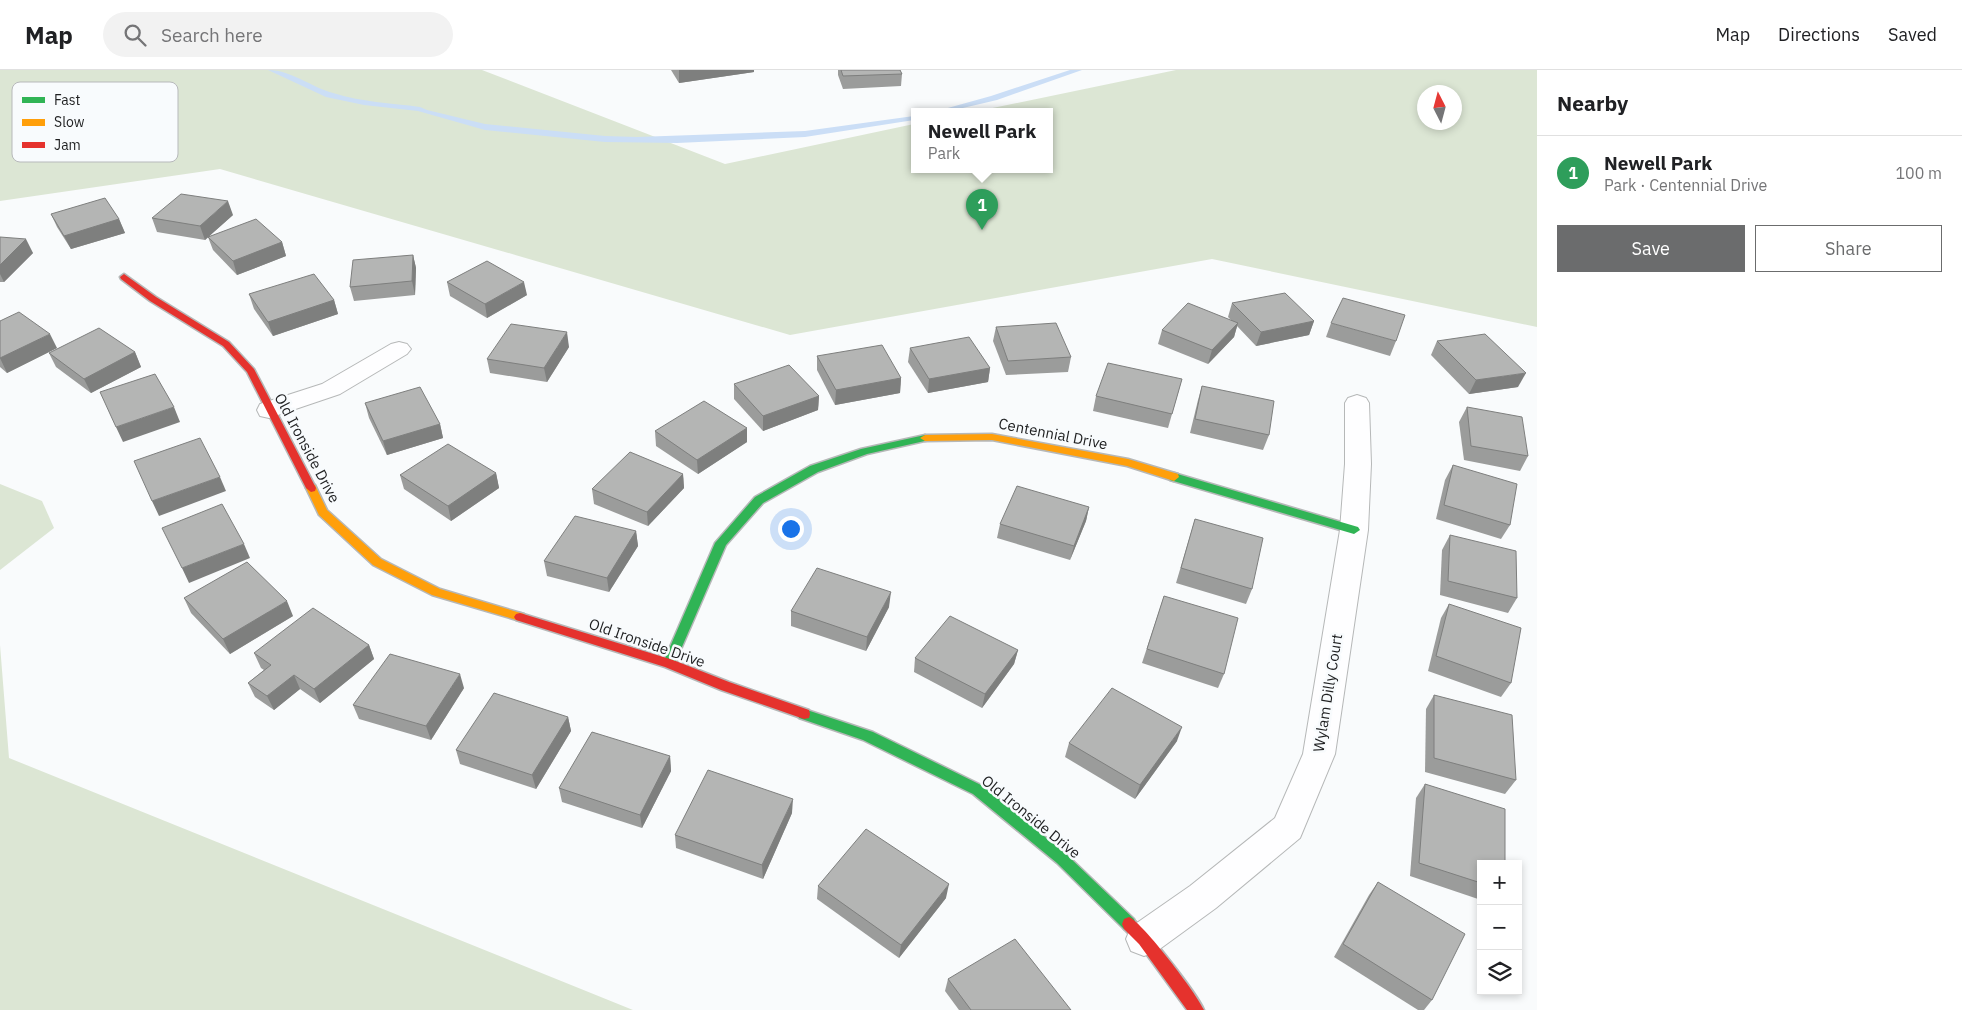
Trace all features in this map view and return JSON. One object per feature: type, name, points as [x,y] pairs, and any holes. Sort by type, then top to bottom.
[{"type":"street","name":"Old Ironside Drive","points":[[124,277],[153,298],[226,344],[251,371],[269,410],[323,512],[377,562],[436,592],[668,664],[868,736],[978,790],[1062,859],[1144,939],[1196,1010]]},
{"type":"street","points":[[269,410],[331,389],[399,349]]},
{"type":"street","name":"Wylam Dilly Court","points":[[1144,939],[1203,897],[1288,828],[1319,754],[1354,530],[1358,464],[1358,402]]},
{"type":"street","name":"Centennial Drive","points":[[668,664],[721,543],[759,500],[814,469],[865,451],[927,438],[992,437],[1128,463],[1354,530]]},
{"type":"green space","points":[[0,70],[482,70],[725,164],[911,125],[911,173],[1053,173],[1053,108],[992,108],[1176,70],[1537,70],[1537,327],[1212,259],[790,335],[220,169],[0,201]]},
{"type":"green space","points":[[0,484],[42,501],[54,528],[0,570]]},
{"type":"green space","points":[[0,645],[9,758],[633,1010],[0,1010]]},
{"type":"building","points":[[841,70],[900,70],[902,74],[843,76]]},
{"type":"building","points":[[181,194],[228,201],[200,226],[152,218]]},
{"type":"building","points":[[105,198],[119,219],[64,236],[51,214]]},
{"type":"building","points":[[256,219],[282,242],[233,261],[208,237]]},
{"type":"building","points":[[0,237],[26,239],[0,265]]},
{"type":"building","points":[[413,255],[412,281],[350,287],[353,260]]},
{"type":"building","points":[[487,261],[524,282],[485,304],[447,282]]},
{"type":"building","points":[[314,274],[334,300],[268,322],[249,294]]},
{"type":"building","points":[[1285,293],[1314,321],[1261,332],[1232,303]]},
{"type":"building","points":[[1343,298],[1405,315],[1396,341],[1331,323]]},
{"type":"building","points":[[1188,303],[1238,323],[1212,350],[1162,330]]},
{"type":"building","points":[[19,312],[50,334],[0,358],[0,321]]},
{"type":"building","points":[[1056,323],[1071,357],[1008,361],[996,327]]},
{"type":"building","points":[[511,324],[567,332],[544,368],[487,359]]},
{"type":"building","points":[[99,328],[135,352],[84,379],[49,353]]},
{"type":"building","points":[[1485,334],[1526,373],[1476,380],[1437,341]]},
{"type":"building","points":[[969,337],[990,368],[929,379],[910,348]]},
{"type":"building","points":[[882,345],[901,378],[836,390],[817,356]]},
{"type":"building","points":[[1108,363],[1182,379],[1172,414],[1096,396]]},
{"type":"building","points":[[789,365],[819,396],[763,416],[734,384]]},
{"type":"building","points":[[155,374],[174,407],[116,427],[100,392]]},
{"type":"building","points":[[1202,386],[1274,401],[1269,435],[1195,419]]},
{"type":"building","points":[[420,387],[440,424],[383,441],[365,403]]},
{"type":"building","points":[[704,401],[747,428],[697,460],[655,431]]},
{"type":"building","points":[[1467,407],[1522,417],[1528,456],[1471,446]]},
{"type":"building","points":[[200,438],[220,477],[152,501],[134,461]]},
{"type":"building","points":[[448,444],[496,473],[448,506],[400,475]]},
{"type":"building","points":[[630,452],[683,474],[647,512],[592,489]]},
{"type":"building","points":[[1453,465],[1517,484],[1510,525],[1444,505]]},
{"type":"building","points":[[1017,486],[1089,507],[1074,546],[1000,524]]},
{"type":"building","points":[[222,504],[244,544],[182,568],[162,528]]},
{"type":"building","points":[[575,516],[636,531],[607,578],[544,561]]},
{"type":"building","points":[[1195,519],[1263,538],[1252,589],[1181,568]]},
{"type":"building","points":[[1450,535],[1516,551],[1517,598],[1448,581]]},
{"type":"building","points":[[247,562],[287,601],[223,639],[184,598]]},
{"type":"building","points":[[817,568],[891,592],[867,637],[791,611]]},
{"type":"building","points":[[1164,596],[1238,618],[1224,674],[1147,649]]},
{"type":"building","points":[[1449,604],[1521,628],[1511,683],[1436,656]]},
{"type":"building","points":[[313,608],[369,645],[314,689],[294,675],[267,696],[248,683],[271,665],[254,653]]},
{"type":"building","points":[[950,616],[1018,650],[985,694],[915,658]]},
{"type":"building","points":[[390,654],[460,674],[426,726],[353,705]]},
{"type":"building","points":[[1112,688],[1182,727],[1140,785],[1069,743]]},
{"type":"building","points":[[494,693],[568,717],[532,775],[456,750]]},
{"type":"building","points":[[1434,695],[1512,715],[1516,780],[1434,758]]},
{"type":"building","points":[[592,732],[670,756],[640,815],[559,788]]},
{"type":"building","points":[[708,770],[793,799],[762,865],[675,835]]},
{"type":"building","points":[[1425,784],[1505,809],[1505,860],[1477,860],[1477,882],[1419,863]]},
{"type":"building","points":[[866,829],[949,884],[901,945],[818,886]]},
{"type":"building","points":[[1378,882],[1465,934],[1432,1000],[1343,944]]},
{"type":"building","points":[[1015,939],[1071,1010],[971,1010],[948,979]]},
{"type":"waterway","points":[[272,70],[329,95],[364,103],[420,109],[424,112],[485,127],[605,139],[677,140],[805,134],[911,118]]},
{"type":"waterway","points":[[953,108],[994,98],[1078,70]]},
{"type":"traffic: fast","points":[[669,663],[721,543],[759,500],[814,469],[865,451],[925,438]]},
{"type":"traffic: fast","points":[[1174,477],[1354,530]]},
{"type":"traffic: fast","points":[[804,714],[868,736],[978,790],[1062,859],[1129,924]]},
{"type":"traffic: slow","points":[[925,438],[992,437],[1128,463],[1174,477]]},
{"type":"traffic: slow","points":[[311,488],[323,512],[377,562],[436,592],[520,617]]},
{"type":"traffic: jam","points":[[124,277],[153,299],[226,344],[251,371],[311,488]]},
{"type":"traffic: jam","points":[[520,617],[669,663],[725,686],[804,714]]},
{"type":"traffic: jam","points":[[1129,924],[1144,939],[1196,1010]]},
{"type":"place","name":"Newell Park","points":[[982,230]]}]
